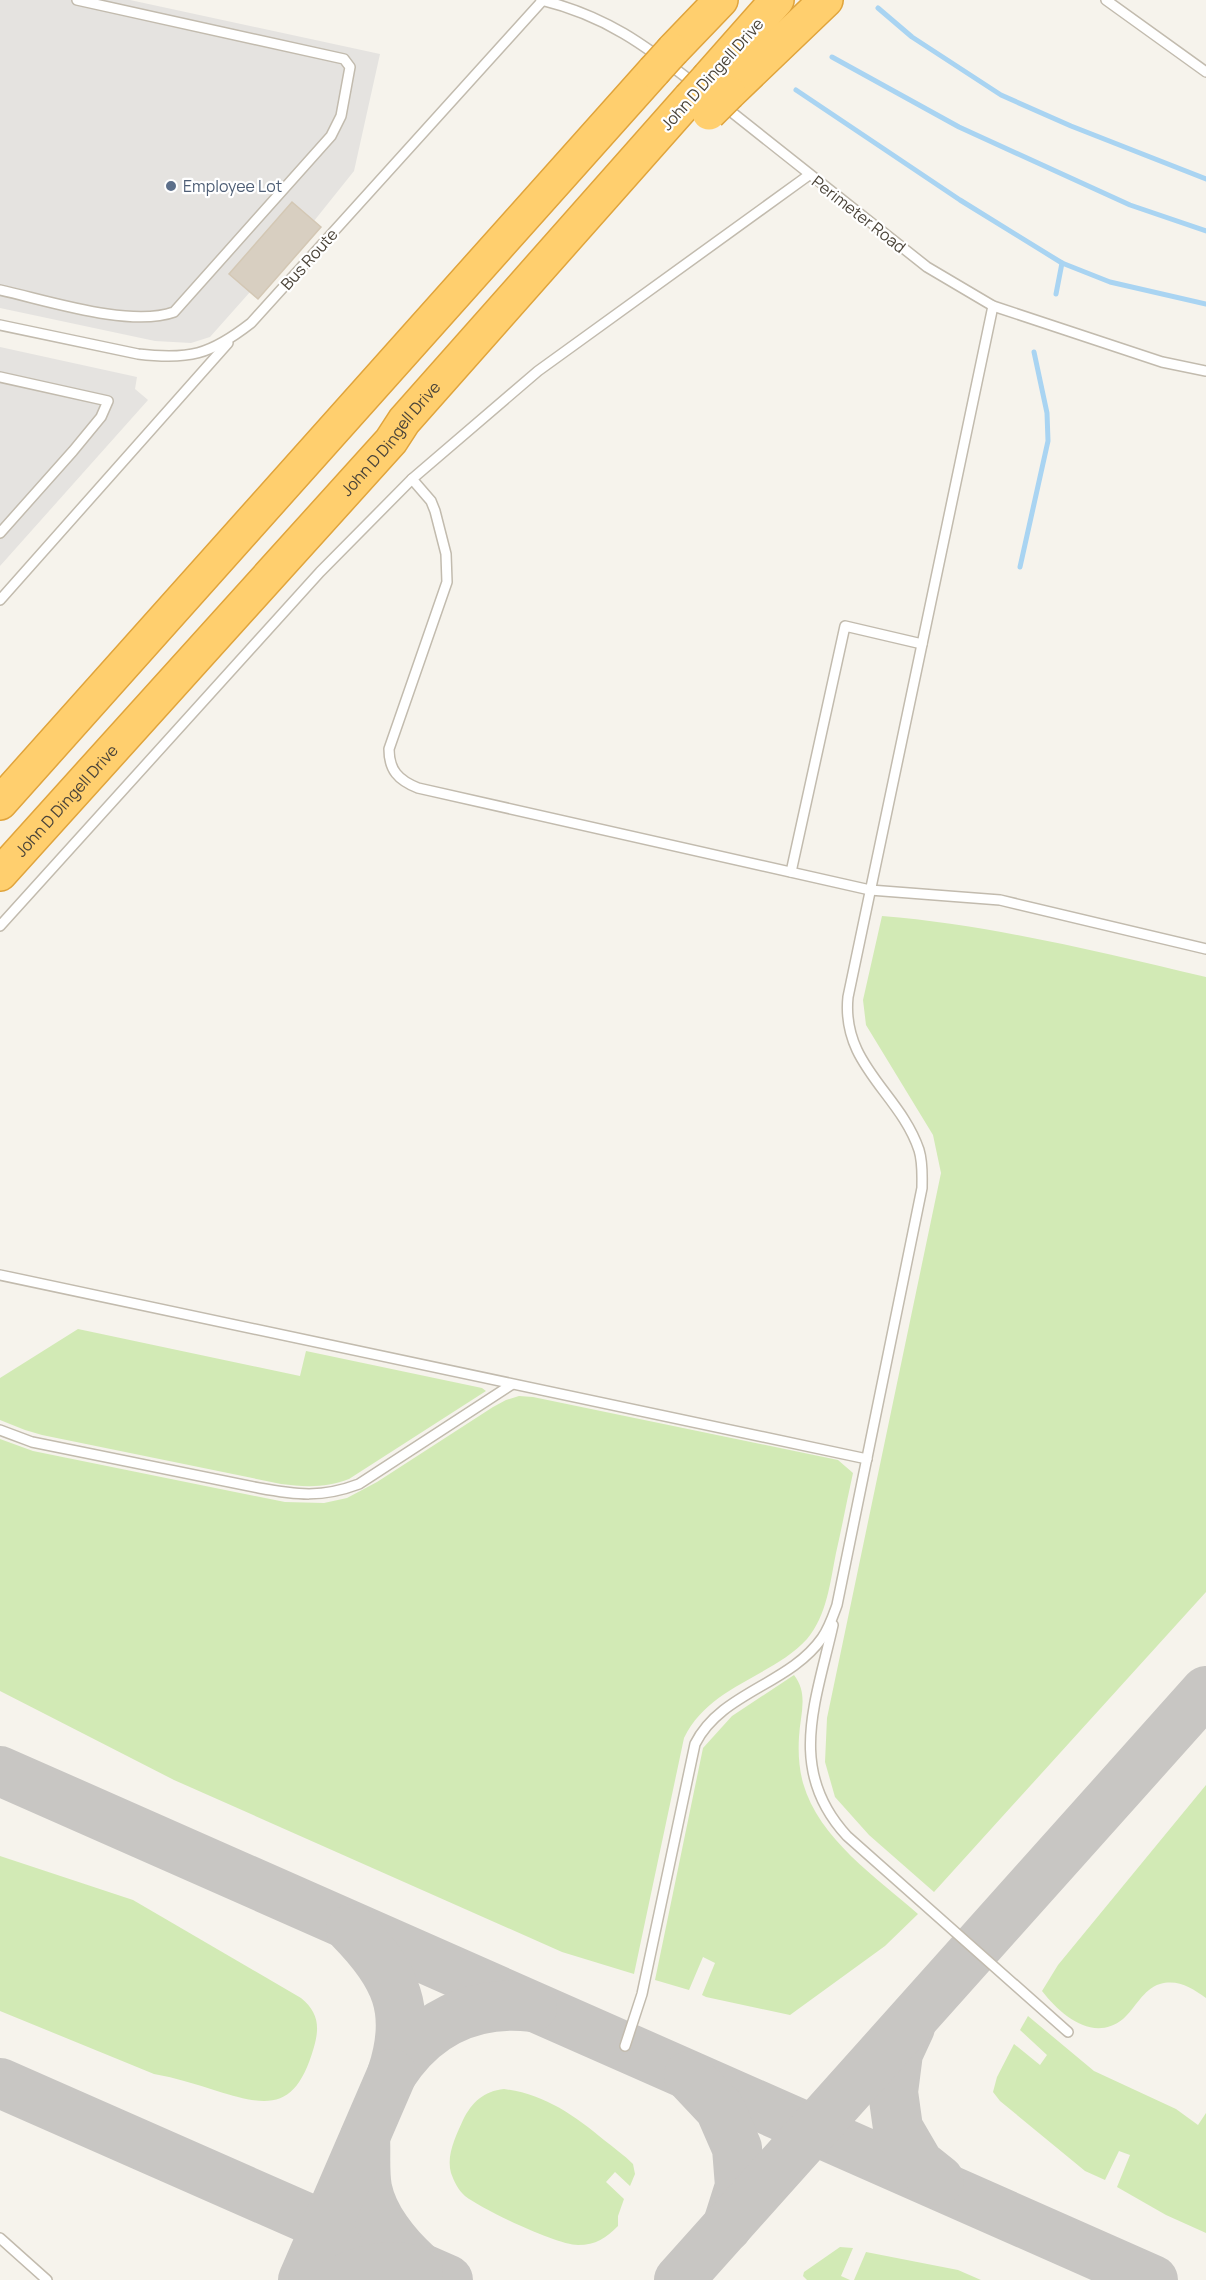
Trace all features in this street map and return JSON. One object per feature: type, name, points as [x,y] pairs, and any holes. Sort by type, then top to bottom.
[{"type":"highway","points":[[674,50],[714,0]]},
{"type":"highway","points":[[0,803],[721,0]]},
{"type":"highway","name":"John D Dingell Drive","points":[[0,874],[391,441],[404,421],[709,95],[777,0]]},
{"type":"highway","points":[[709,95],[826,0]]},
{"type":"lane","points":[[0,290],[106,313],[160,317],[174,312],[331,136],[342,116],[350,67],[344,59],[77,0]]},
{"type":"lane","name":"Perimeter Road","points":[[542,0],[578,10],[611,25],[648,47],[927,267],[993,306],[1162,362],[1206,371]]},
{"type":"lane","name":"Bus Route","points":[[0,325],[157,357],[184,357],[200,353],[234,336],[251,323],[542,0]]},
{"type":"lane","points":[[1106,0],[1206,72]]},
{"type":"lane","points":[[0,926],[320,572],[412,479],[538,371],[809,175]]},
{"type":"lane","points":[[993,306],[848,997],[849,1033],[856,1051],[912,1134],[919,1152],[922,1188],[810,1728],[809,1755],[822,1803],[832,1820],[847,1836],[1068,2032]]},
{"type":"lane","points":[[0,600],[234,336]]},
{"type":"lane","points":[[0,377],[108,401],[100,417],[73,451],[0,533]]},
{"type":"lane","points":[[412,479],[431,501],[435,511],[446,554],[447,582],[444,596],[392,736],[389,761],[393,772],[405,783],[418,788],[870,890],[1000,900],[1206,949]]},
{"type":"lane","points":[[791,872],[845,626],[922,644]]},
{"type":"lane","points":[[0,1275],[867,1459]]},
{"type":"lane","points":[[0,1430],[43,1444],[259,1488],[292,1494],[316,1495],[340,1491],[359,1484],[511,1385]]},
{"type":"lane","points":[[625,2046],[642,1994],[695,1744],[701,1731],[725,1708],[808,1653],[821,1640],[837,1605]]},
{"type":"lane","points":[[0,2238],[47,2280]]},
{"type":"green space","points":[[882,916],[1005,933],[1206,977],[1206,1592],[934,1892],[869,1835],[835,1797],[825,1762],[827,1718],[941,1173],[933,1135],[866,1025],[863,1000]]},
{"type":"green space","points":[[78,1329],[300,1376],[306,1351],[482,1388],[486,1391],[349,1479],[315,1486],[281,1484],[42,1435],[0,1420],[0,1378]]},
{"type":"green space","points":[[519,1396],[838,1460],[853,1473],[827,1598],[814,1630],[792,1652],[709,1706],[695,1720],[684,1738],[634,1974],[562,1952],[174,1780],[0,1691],[0,1439],[33,1451],[285,1502],[324,1503],[347,1498],[377,1482],[493,1407]]},
{"type":"green space","points":[[794,1675],[799,1682],[802,1697],[800,1766],[803,1783],[811,1803],[822,1822],[851,1856],[918,1914],[885,1946],[790,2015],[702,1995],[715,1963],[703,1957],[689,1990],[655,1980],[703,1748],[732,1716]]},
{"type":"green space","points":[[1206,1785],[1206,1998],[1179,1984],[1160,1984],[1149,1990],[1123,2019],[1112,2026],[1100,2028],[1078,2023],[1058,2009],[1042,1991],[1058,1965]]},
{"type":"green space","points":[[0,1856],[133,1900],[301,1998],[314,2014],[317,2032],[307,2067],[299,2082],[290,2093],[279,2099],[267,2101],[236,2097],[186,2081],[154,2074],[0,2011]]},
{"type":"green space","points":[[1028,2016],[1094,2071],[1176,2109],[1198,2125],[1206,2113],[1206,2233],[1166,2215],[1117,2187],[1130,2155],[1119,2151],[1105,2180],[1085,2171],[1000,2101],[993,2092],[997,2077],[1014,2044],[1040,2065],[1047,2055],[1020,2030]]},
{"type":"green space","points":[[504,2089],[532,2096],[558,2107],[581,2122],[633,2164],[635,2174],[630,2186],[615,2172],[606,2182],[624,2199],[618,2216],[618,2226],[605,2237],[590,2244],[578,2245],[554,2239],[487,2210],[465,2196],[458,2188],[451,2173],[450,2159],[452,2146],[463,2120],[479,2098],[490,2092]]},
{"type":"green space","points":[[840,2247],[853,2248],[841,2276],[850,2280],[807,2280],[803,2276],[804,2272]]},
{"type":"green space","points":[[866,2252],[958,2270],[981,2280],[854,2280]]},
{"type":"shaded area","name":"Employee Lot","points":[[0,0],[130,0],[380,54],[354,171],[314,221],[292,202],[229,274],[250,292],[210,337],[191,343],[155,341],[0,308]]},
{"type":"shaded area","points":[[0,347],[137,377],[135,389],[148,400],[0,566]]},
{"type":"building","points":[[292,202],[321,227],[258,299],[229,274]]},
{"type":"waterway","points":[[878,8],[912,37],[1001,95],[1071,126],[1206,179]]},
{"type":"waterway","points":[[832,57],[959,127],[1130,205],[1206,231]]},
{"type":"waterway","points":[[796,90],[960,200],[1062,263],[1110,282],[1206,304]]},
{"type":"waterway","points":[[1056,294],[1062,263]]},
{"type":"waterway","points":[[1020,567],[1048,441],[1047,413],[1034,352]]},
{"type":"taxiway","points":[[679,2280],[1206,1691]]},
{"type":"taxiway","points":[[0,1771],[1153,2280]]},
{"type":"taxiway","points":[[351,1929],[379,1962],[396,1995],[401,2031],[392,2074],[419,2041],[452,2019],[489,2007],[532,2007]]},
{"type":"taxiway","points":[[910,2027],[898,2053],[893,2092],[898,2128],[919,2164],[939,2180]]},
{"type":"taxiway","points":[[303,2280],[392,2074]]},
{"type":"taxiway","points":[[689,2076],[720,2109],[737,2148],[740,2186],[727,2227]]},
{"type":"taxiway","points":[[0,2083],[448,2280]]},
{"type":"taxiway","points":[[365,2137],[366,2182],[374,2210],[401,2249],[417,2265]]},
{"type":"taxiway","points":[[340,2280],[378,2268],[397,2267],[418,2271]]},
{"type":"place","name":"Employee Lot","points":[[171,186]]}]
